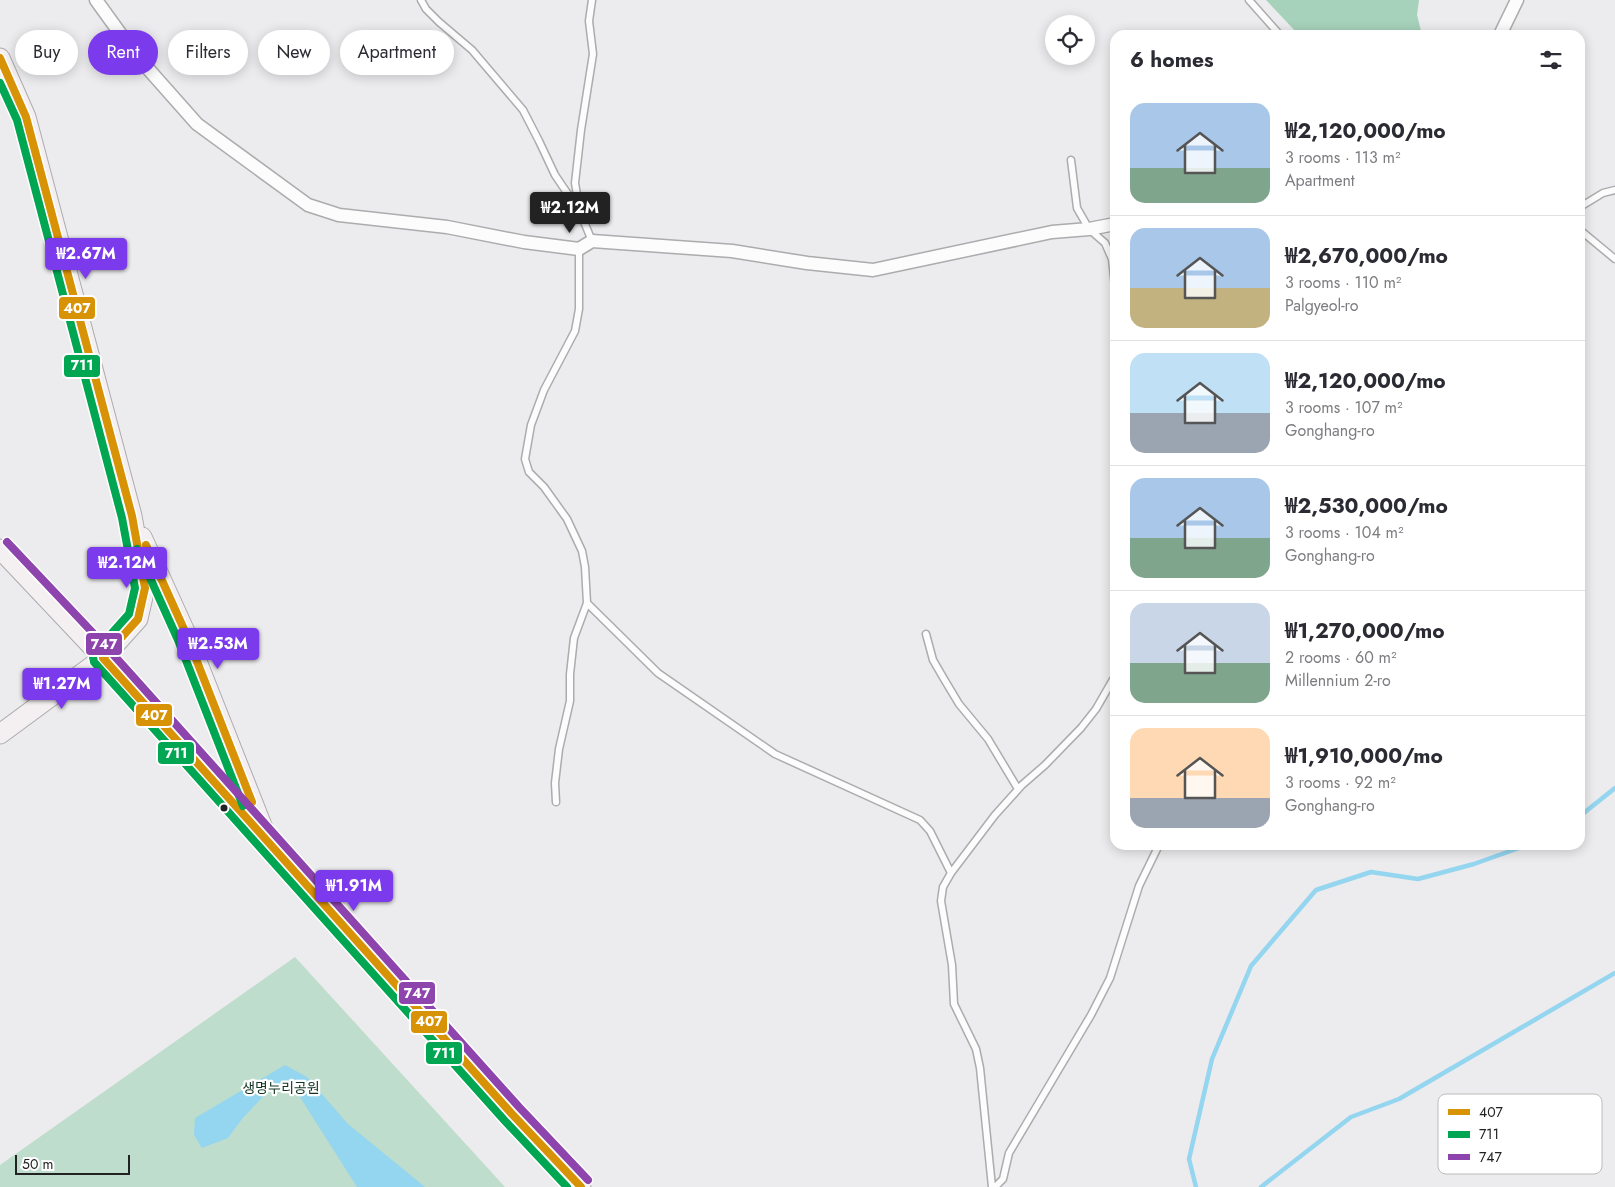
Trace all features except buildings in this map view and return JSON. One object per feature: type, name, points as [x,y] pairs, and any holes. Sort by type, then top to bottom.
[{"type":"street","points":[[96,0],[135,54],[197,124],[308,205],[338,215],[447,227],[524,242],[579,248],[592,241],[732,251],[807,263],[873,270],[1052,232],[1090,229],[1110,225]]},
{"type":"street","points":[[1502,30],[1517,0]]},
{"type":"street","points":[[0,58],[26,117],[132,516],[145,588],[138,619],[104,658],[0,734]]},
{"type":"street","points":[[132,516],[187,636],[267,840]]},
{"type":"street","points":[[0,548],[104,658],[506,1107],[581,1187]]},
{"type":"lane","points":[[421,0],[426,9],[439,22],[472,50],[523,110],[555,175],[580,212],[592,241]]},
{"type":"lane","points":[[580,212],[575,183],[580,130],[593,54],[589,21],[592,0]]},
{"type":"lane","points":[[1249,0],[1276,30]]},
{"type":"lane","points":[[1071,160],[1077,208],[1090,229],[1105,243],[1110,254]]},
{"type":"lane","points":[[1585,204],[1604,193],[1615,190]]},
{"type":"lane","points":[[1585,234],[1615,259]]},
{"type":"lane","points":[[556,802],[555,783],[559,749],[570,701],[570,674],[574,638],[586,604],[585,566],[582,551],[566,519],[530,472],[525,459],[531,425],[544,390],[575,331],[579,309],[579,248]]},
{"type":"lane","points":[[586,604],[658,673],[775,754],[920,820],[930,831],[951,873]]},
{"type":"lane","points":[[926,634],[933,660],[944,679],[959,704],[988,739],[1018,789]]},
{"type":"lane","points":[[994,1187],[980,1068],[976,1049],[954,1004],[952,965],[941,901],[943,887],[951,873],[995,814],[1018,789],[1082,728],[1110,685]]},
{"type":"lane","points":[[994,1187],[1003,1179],[1009,1153],[1091,1015],[1110,978],[1139,886],[1157,850]]},
{"type":"green space","points":[[1266,0],[1419,0],[1417,15],[1421,30],[1294,30]]},
{"type":"green space","name":"생명누리공원","points":[[295,957],[505,1187],[0,1187],[0,1165]]},
{"type":"water","points":[[285,1065],[307,1077],[348,1124],[425,1187],[357,1187],[291,1083],[271,1088],[242,1119],[228,1138],[202,1148],[194,1135],[195,1118]]},
{"type":"waterway","points":[[1585,812],[1615,788]]},
{"type":"waterway","points":[[1196,1187],[1189,1159],[1212,1059],[1251,966],[1316,890],[1371,872],[1418,879],[1474,864],[1513,850]]},
{"type":"waterway","points":[[1261,1187],[1351,1117],[1399,1099],[1615,973]]},
{"type":"transit line","name":"407","points":[[0,58],[26,117],[132,516],[145,588],[138,619],[103,658],[512,1114],[581,1187]]},
{"type":"transit line","name":"711","points":[[0,83],[17,120],[122,518],[135,588],[129,614],[95,652],[94,662],[505,1121],[567,1187]]},
{"type":"transit line","name":"747","points":[[7,542],[110,651],[519,1107],[588,1180]]},
{"type":"transit line","name":"407","points":[[146,545],[187,636],[252,802]]},
{"type":"transit line","name":"711","points":[[137,549],[178,640],[243,806]]}]
